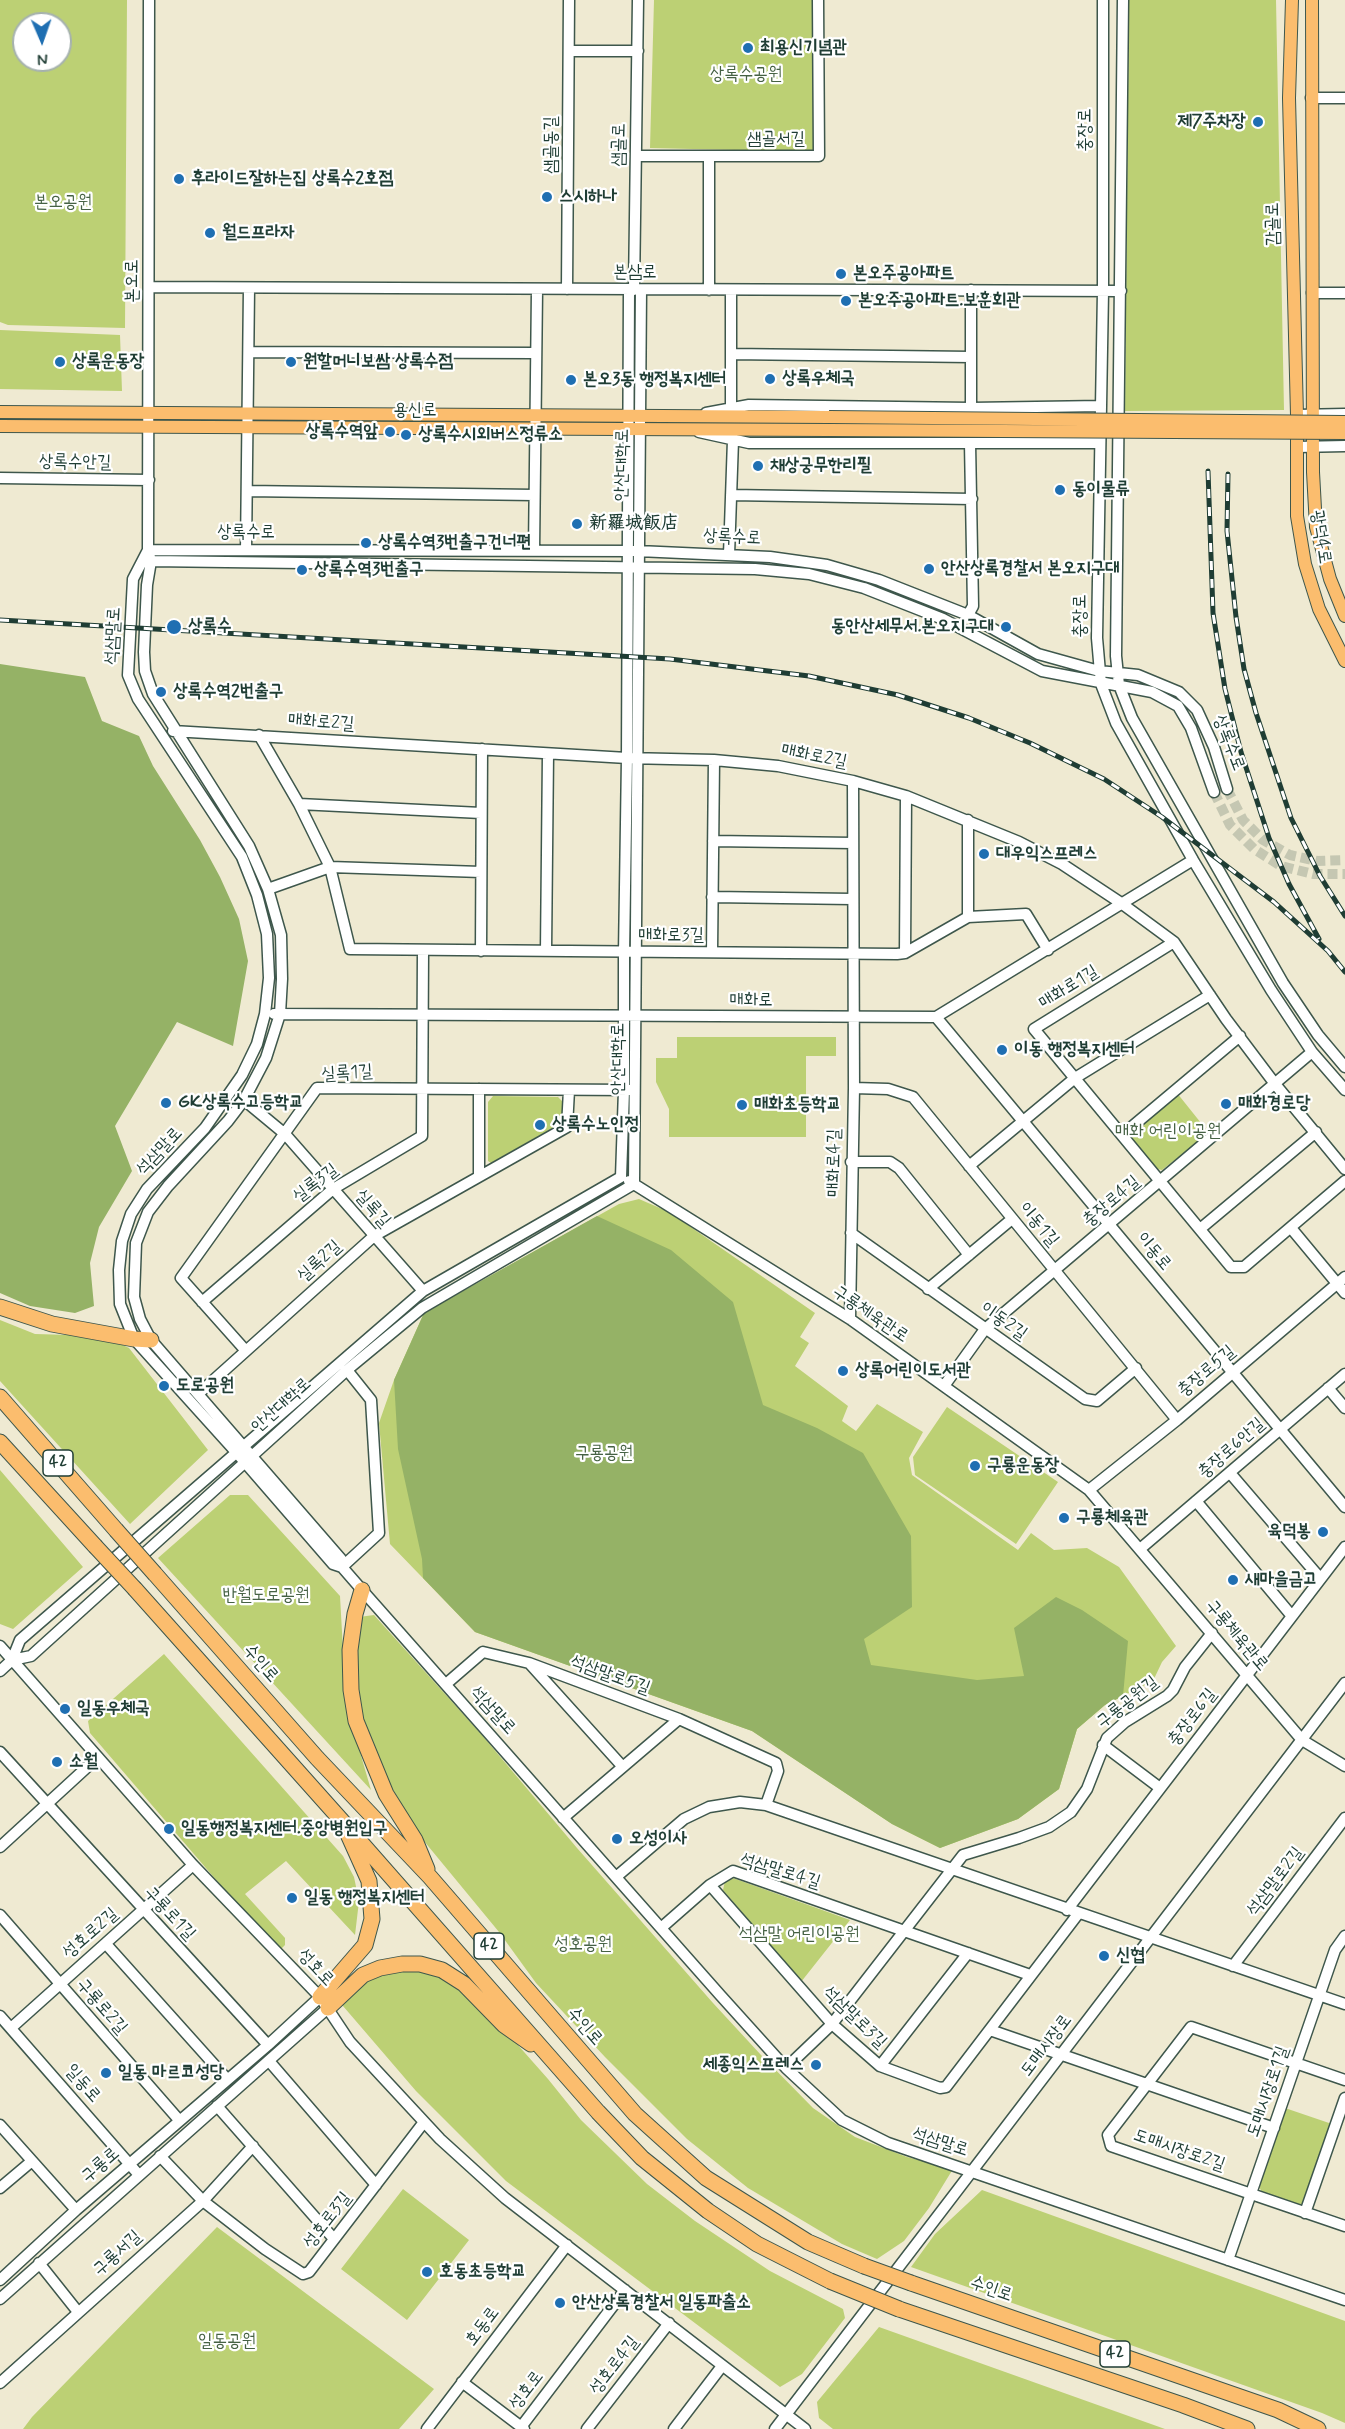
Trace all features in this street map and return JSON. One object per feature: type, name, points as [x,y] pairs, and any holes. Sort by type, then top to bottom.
[{"type":"highway","points":[[0,1307],[52,1324],[151,1340]]},
{"type":"highway","name":"수인로","points":[[0,1397],[317,1758],[430,1877],[628,2106],[705,2178],[808,2242],[864,2266],[1278,2410],[1318,2429]]},
{"type":"highway","name":"42","points":[[0,1442],[135,1589],[642,2158],[708,2211],[757,2244],[830,2281],[899,2309],[1183,2405],[1247,2429]]},
{"type":"highway","points":[[362,1590],[355,1614],[350,1650],[351,1690],[356,1722],[386,1794],[415,1840],[430,1877]]},
{"type":"highway","points":[[324,2002],[365,1945],[372,1919],[369,1881],[342,1821]]},
{"type":"highway","points":[[324,2002],[380,1968],[402,1964],[432,1967],[464,1984],[504,2025],[539,2049],[563,2071]]},
{"type":"main road","name":"감골로","points":[[1292,0],[1289,98],[1297,447]]},
{"type":"main road","name":"감골로","points":[[1312,0],[1313,447]]},
{"type":"main road","name":"용신로","points":[[0,412],[249,412],[1345,422]]},
{"type":"main road","name":"용신로","points":[[0,426],[1345,433]]},
{"type":"main road","name":"광덕4로","points":[[1297,447],[1297,516],[1305,564],[1319,609],[1345,661]]},
{"type":"main road","name":"광덕4로","points":[[1313,447],[1316,527],[1330,579],[1345,616]]},
{"type":"street","name":"본오로","points":[[149,0],[150,555]]},
{"type":"street","name":"샘골동길","points":[[567,290],[569,0]]},
{"type":"street","name":"샘골로","points":[[634,290],[638,0]]},
{"type":"street","name":"샘골서길","points":[[709,156],[819,156],[818,0]]},
{"type":"street","name":"충장로","points":[[1103,0],[1101,406],[1097,638],[1101,684],[1116,723],[1193,860],[1271,990],[1312,1052],[1345,1090]]},
{"type":"street","name":"충장로","points":[[1124,0],[1118,679],[1132,718],[1283,983],[1318,1035],[1345,1067]]},
{"type":"street","points":[[569,51],[638,51]]},
{"type":"street","points":[[1311,98],[1345,98]]},
{"type":"street","points":[[637,156],[709,156],[709,290]]},
{"type":"street","name":"본삼로","points":[[150,287],[1121,291]]},
{"type":"street","points":[[246,550],[249,288]]},
{"type":"street","points":[[534,550],[537,290]]},
{"type":"street","name":"안산대학로","points":[[630,1017],[624,953],[633,758],[638,567],[634,430],[634,290]]},
{"type":"street","points":[[731,290],[731,407]]},
{"type":"street","points":[[971,290],[971,408]]},
{"type":"street","points":[[1312,293],[1345,293]]},
{"type":"street","points":[[249,352],[535,353]]},
{"type":"street","points":[[731,354],[971,357]]},
{"type":"street","points":[[691,417],[749,405],[971,408],[1101,406]]},
{"type":"street","points":[[1297,415],[1345,414]]},
{"type":"street","name":"안산대학로","points":[[12,1660],[31,1656],[346,1370],[422,1308],[634,1184],[630,1017],[636,953],[633,758],[626,551],[634,430]]},
{"type":"street","points":[[690,430],[749,443],[1099,443]]},
{"type":"street","points":[[729,555],[733,440]]},
{"type":"street","points":[[968,615],[973,606],[970,443]]},
{"type":"street","points":[[1297,447],[1345,446]]},
{"type":"street","name":"상록수안길","points":[[0,478],[149,480]]},
{"type":"street","points":[[247,491],[534,495]]},
{"type":"street","points":[[731,495],[972,499]]},
{"type":"street","name":"상록수로","points":[[150,555],[246,550],[638,551],[770,557],[827,565],[879,580],[968,615],[1038,654],[1099,671],[1152,692],[1178,706],[1191,728],[1214,792]]},
{"type":"street","name":"상록수로","points":[[150,555],[754,569],[809,574],[864,588],[943,619],[1042,671],[1101,684],[1138,675],[1162,683],[1179,692],[1197,710],[1214,747],[1227,789]]},
{"type":"street","name":"석삼말로","points":[[150,555],[133,579],[128,675],[138,699],[242,857],[257,895],[267,934],[269,978],[265,1014],[257,1044],[227,1099],[205,1128],[147,1189],[131,1214],[122,1241],[119,1270],[120,1304],[134,1339],[240,1448]]},
{"type":"street","name":"석삼말로","points":[[150,555],[144,652],[145,671],[153,694],[249,846],[268,890],[281,935],[282,979],[280,1014],[267,1058],[244,1100],[228,1121],[168,1185],[148,1212],[136,1243],[134,1297],[140,1319],[151,1340],[198,1394],[248,1459],[340,1559],[342,1567],[661,1929],[786,2068],[842,2120],[888,2143],[1345,2300]]},
{"type":"street","name":"매화로2길","points":[[158,730],[548,754],[714,760],[777,766],[853,781],[906,796],[968,820],[1062,864],[1121,903]]},
{"type":"street","name":"매화로3길","points":[[259,735],[299,804],[330,867],[350,949],[624,953],[852,954],[905,952],[968,917],[1026,914],[1048,950]]},
{"type":"street","points":[[481,951],[482,749]]},
{"type":"street","points":[[546,951],[548,754]]},
{"type":"street","points":[[712,952],[714,760]]},
{"type":"street","name":"매화로4길","points":[[850,1319],[854,1088],[853,781]]},
{"type":"street","points":[[905,952],[906,796]]},
{"type":"street","points":[[299,804],[481,813]]},
{"type":"street","points":[[968,820],[968,917]]},
{"type":"street","points":[[713,841],[853,843]]},
{"type":"street","points":[[936,1017],[1193,860]]},
{"type":"street","points":[[268,890],[330,867],[481,872]]},
{"type":"street","points":[[712,897],[852,899]]},
{"type":"street","points":[[1121,903],[1174,942],[1275,1084],[1345,1168]]},
{"type":"street","name":"매화로1길","points":[[1174,942],[1034,1029],[1231,1267],[1244,1267],[1345,1181]]},
{"type":"street","points":[[423,951],[423,1088]]},
{"type":"street","points":[[969,1166],[1075,1078],[1210,995]]},
{"type":"street","name":"매화로","points":[[265,1014],[936,1017]]},
{"type":"street","name":"이동로","points":[[936,1017],[1345,1507]]},
{"type":"street","points":[[1122,1135],[1240,1036]]},
{"type":"street","name":"충장로4길","points":[[944,1386],[985,1329],[1312,1052]]},
{"type":"street","name":"실록3길","points":[[202,1302],[333,1189],[422,1136],[423,1088]]},
{"type":"street","name":"이동1길","points":[[854,1088],[888,1089],[913,1097],[1177,1420]]},
{"type":"street","name":"실록1길","points":[[246,1351],[181,1278],[317,1089],[630,1090]]},
{"type":"street","points":[[479,1089],[479,1176]]},
{"type":"street","name":"실록2길","points":[[198,1394],[374,1236],[567,1127],[568,1090]]},
{"type":"street","name":"안산대학로","points":[[0,1671],[12,1660],[20,1640],[423,1291],[621,1177],[630,1090]]},
{"type":"street","name":"실록길","points":[[244,1100],[285,1134],[423,1291]]},
{"type":"street","points":[[1200,1230],[1316,1132]]},
{"type":"street","points":[[851,1162],[890,1162],[899,1168],[969,1255]]},
{"type":"street","name":"구룡체육관로","points":[[621,1177],[850,1319],[1089,1490],[1302,1740]]},
{"type":"street","points":[[928,1289],[1012,1220]]},
{"type":"street","points":[[1291,1228],[1341,1280],[1345,1293]]},
{"type":"street","name":"이동2길","points":[[851,1233],[1085,1399],[1097,1401],[1136,1368]]},
{"type":"street","name":"충장로5길","points":[[1089,1490],[1177,1420],[1341,1280]]},
{"type":"street","points":[[342,1567],[379,1533],[371,1400],[346,1370]]},
{"type":"street","name":"충장로6안길","points":[[1140,1549],[1345,1374]]},
{"type":"street","points":[[1328,1388],[1345,1408]]},
{"type":"street","points":[[1230,1473],[1320,1578]]},
{"type":"street","points":[[1196,1501],[1292,1615]]},
{"type":"street","name":"충장로6길","points":[[1073,1912],[1160,1788],[1345,1547]]},
{"type":"street","name":"구룡공원길","points":[[904,1931],[963,1854],[1049,1827],[1071,1812],[1087,1789],[1107,1738],[1125,1722],[1167,1696],[1185,1667],[1212,1633]]},
{"type":"street","name":"성호로","points":[[0,1646],[193,1865],[324,2002],[350,2042],[424,2122],[485,2182],[805,2429]]},
{"type":"street","name":"석삼말로5길","points":[[446,1684],[483,1652],[529,1663],[679,1719],[776,1762],[778,1770],[766,1805]]},
{"type":"street","name":"석삼말로5길","points":[[529,1663],[622,1766]]},
{"type":"street","name":"도매시장로","points":[[775,2429],[1345,1683]]},
{"type":"street","points":[[563,1818],[679,1719]]},
{"type":"street","points":[[1302,1740],[1345,1766]]},
{"type":"street","points":[[1103,1745],[1160,1788]]},
{"type":"street","name":"구룡로1길","points":[[0,1752],[268,2045]]},
{"type":"street","points":[[0,1847],[97,1758]]},
{"type":"street","points":[[616,1877],[684,1820],[709,1807],[740,1802],[766,1805],[1345,2004]]},
{"type":"street","name":"석삼말로2길","points":[[1233,1966],[1345,1818]]},
{"type":"street","name":"성호로2길","points":[[10,2028],[193,1865]]},
{"type":"street","name":"석삼말로4길","points":[[661,1929],[710,1885],[733,1871],[1030,1976]]},
{"type":"street","name":"석삼말로3길","points":[[710,1885],[832,2024],[880,2066],[940,2088],[946,2087],[990,2030],[1073,1912]]},
{"type":"street","name":"구룡로2길","points":[[0,1915],[179,2120]]},
{"type":"street","points":[[786,2068],[832,2024],[904,1931]]},
{"type":"street","name":"도매시장로1길","points":[[1228,2260],[1335,1950],[1345,1936]]},
{"type":"street","points":[[106,1944],[227,2079]]},
{"type":"street","points":[[880,2066],[968,1953]]},
{"type":"street","name":"구룡로","points":[[0,2280],[179,2120],[268,2045],[324,2002]]},
{"type":"street","name":"구룡로","points":[[0,2299],[269,2061],[324,2002]]},
{"type":"street","name":"일동로","points":[[0,2016],[139,2175]]},
{"type":"street","name":"도매시장로2길","points":[[1345,2080],[1191,2027],[1108,2136],[1111,2146],[1345,2226]]},
{"type":"street","points":[[990,2030],[1274,2128]]},
{"type":"street","points":[[269,2061],[376,2185]]},
{"type":"street","points":[[1305,2213],[1345,2098]]},
{"type":"street","points":[[217,2106],[334,2239]]},
{"type":"street","name":"성호로3길","points":[[160,2156],[203,2201],[265,2249],[303,2274],[309,2272],[424,2122]]},
{"type":"street","points":[[0,2125],[76,2210]]},
{"type":"street","name":"구룡서길","points":[[0,2382],[203,2201],[253,2146]]},
{"type":"street","points":[[0,2188],[32,2161]]},
{"type":"street","name":"호동로","points":[[427,2429],[567,2245]]},
{"type":"street","points":[[39,2264],[78,2312]]},
{"type":"street","name":"성호로","points":[[523,2428],[626,2290]]},
{"type":"street","name":"성호로4길","points":[[587,2429],[669,2323]]},
{"type":"street","points":[[674,2429],[722,2366]]},
{"type":"street","points":[[462,2382],[523,2428]]},
{"type":"green space","name":"본오공원","points":[[0,0],[127,0],[125,328],[8,325],[0,322]]},
{"type":"green space","name":"상록수공원","points":[[654,0],[824,0],[820,152],[650,148]]},
{"type":"green space","points":[[1129,0],[1276,0],[1284,410],[1125,411]]},
{"type":"green space","name":"상록운동장","points":[[0,330],[120,335],[122,391],[0,389]]},
{"type":"green space","points":[[0,664],[85,677],[102,721],[139,736],[153,766],[200,840],[220,877],[239,919],[248,961],[233,1046],[177,1022],[115,1126],[132,1171],[99,1227],[90,1263],[94,1306],[75,1313],[30,1306],[0,1293]]},
{"type":"green space","points":[[677,1037],[836,1037],[836,1056],[806,1056],[806,1137],[669,1137],[669,1109],[656,1082],[656,1058],[677,1058]]},
{"type":"green space","name":"매화 어린이공원","points":[[1177,1093],[1209,1133],[1162,1170],[1157,1169],[1129,1135]]},
{"type":"green space","points":[[493,1096],[558,1097],[563,1102],[563,1122],[491,1163],[488,1161],[488,1102]]},
{"type":"green space","name":"구룡공원","points":[[639,1199],[669,1212],[815,1313],[800,1337],[809,1343],[795,1366],[848,1406],[842,1421],[856,1431],[877,1404],[923,1432],[909,1458],[912,1475],[1018,1550],[1031,1533],[1054,1550],[1087,1548],[1119,1567],[1176,1646],[1162,1662],[1153,1681],[1105,1705],[1077,1729],[1059,1789],[1018,1819],[940,1848],[892,1824],[752,1731],[475,1632],[390,1544],[379,1423],[394,1380],[424,1313],[619,1204]]},
{"type":"green space","name":"구룡공원","points":[[597,1216],[671,1250],[733,1302],[763,1405],[817,1428],[863,1453],[911,1536],[912,1607],[864,1639],[871,1665],[977,1680],[1024,1676],[1014,1628],[1056,1597],[1082,1610],[1128,1641],[1123,1696],[1105,1705],[1077,1729],[1059,1789],[1018,1819],[940,1848],[892,1824],[752,1731],[475,1632],[423,1578],[422,1559],[398,1449],[394,1380],[424,1313]]},
{"type":"green space","points":[[0,1320],[35,1334],[105,1336],[129,1348],[208,1450],[130,1524],[0,1381]]},
{"type":"green space","name":"구룡운동장","points":[[947,1407],[1058,1482],[1016,1544],[915,1475],[913,1457]]},
{"type":"green space","points":[[0,1470],[83,1567],[13,1629],[0,1624]]},
{"type":"green space","name":"반월도로공원","points":[[230,1495],[248,1495],[340,1596],[346,1704],[371,1790],[158,1558]]},
{"type":"green space","name":"성호공원","points":[[374,1615],[481,1734],[713,2003],[813,2108],[855,2137],[907,2157],[953,2169],[929,2208],[904,2241],[877,2259],[842,2244],[748,2188],[687,2139],[605,2057],[536,1983],[499,1932],[419,1835],[371,1751],[354,1687],[359,1617]]},
{"type":"green space","points":[[164,1654],[343,1856],[354,1877],[359,1901],[355,1935],[286,1861],[245,1894],[285,1938],[285,1945],[278,1952],[90,1733],[88,1721]]},
{"type":"green space","name":"석삼말 어린이공원","points":[[733,1878],[850,1920],[801,1982],[723,1890],[725,1881]]},
{"type":"green space","points":[[422,1968],[471,1992],[581,2120],[647,2184],[695,2221],[770,2271],[843,2309],[845,2318],[802,2374],[780,2387],[506,2181],[416,2091],[343,2006],[339,1998],[381,1972]]},
{"type":"green space","points":[[1285,2108],[1332,2124],[1306,2202],[1299,2205],[1262,2193],[1259,2186]]},
{"type":"green space","points":[[403,2189],[469,2240],[407,2320],[341,2269]]},
{"type":"green space","points":[[982,2190],[1345,2321],[1345,2423],[911,2267],[935,2234]]},
{"type":"green space","name":"일동공원","points":[[217,2227],[434,2389],[399,2429],[23,2429],[32,2417]]},
{"type":"green space","points":[[879,2327],[1165,2429],[833,2429],[819,2418],[817,2402]]},
{"type":"tunnel","points":[[1227,789],[1243,820],[1263,840],[1290,855],[1317,861],[1345,860]]},
{"type":"tunnel","points":[[1214,792],[1230,825],[1254,849],[1281,866],[1313,874],[1345,874]]},
{"type":"railway","points":[[1208,471],[1213,613],[1225,689],[1241,752],[1269,838],[1289,884],[1319,939]]},
{"type":"railway","points":[[1228,474],[1227,531],[1244,669],[1291,818],[1320,876],[1345,916]]},
{"type":"railway","points":[[0,620],[670,659],[809,676],[898,695],[969,718],[1030,743],[1104,779],[1162,817],[1274,902],[1328,951],[1345,972]]},
{"type":"place","name":"최용신기념관","points":[[748,48]]},
{"type":"place","name":"제7주차장","points":[[1258,122]]},
{"type":"place","name":"후라이드잘하는집 상록수2호점","points":[[179,179]]},
{"type":"place","name":"스시하나","points":[[547,197]]},
{"type":"place","name":"월드프라자","points":[[210,233]]},
{"type":"place","name":"본오주공아파트","points":[[841,274]]},
{"type":"place","name":"본오주공아파트.보훈회관","points":[[846,301]]},
{"type":"place","name":"상록운동장","points":[[60,362]]},
{"type":"place","name":"원할머니보쌈 상록수점","points":[[291,362]]},
{"type":"place","name":"상록우체국","points":[[770,379]]},
{"type":"place","name":"본오3동 행정복지센터","points":[[571,380]]},
{"type":"place","name":"상록수역앞","points":[[390,432]]},
{"type":"place","name":"상록수시외버스정류소","points":[[406,435]]},
{"type":"place","name":"채상궁무한리필","points":[[758,466]]},
{"type":"place","name":"동이물류","points":[[1060,490]]},
{"type":"place","name":"新羅城飯店","points":[[577,524]]},
{"type":"place","name":"상록수역3번출구건너편","points":[[366,543]]},
{"type":"place","name":"안산상록경찰서 본오지구대","points":[[929,569]]},
{"type":"place","name":"상록수역3번출구","points":[[302,570]]},
{"type":"place","name":"상록수","points":[[174,627]]},
{"type":"place","name":"동안산세무서.본오지구대","points":[[1006,627]]},
{"type":"place","name":"상록수역2번출구","points":[[161,692]]},
{"type":"place","name":"대우익스프레스","points":[[984,854]]},
{"type":"place","name":"이동 행정복지센터","points":[[1002,1050]]},
{"type":"place","name":"GK상록수고등학교","points":[[166,1103]]},
{"type":"place","name":"매화경로당","points":[[1226,1104]]},
{"type":"place","name":"매화초등학교","points":[[742,1105]]},
{"type":"place","name":"상록수노인정","points":[[540,1125]]},
{"type":"place","name":"상록어린이도서관","points":[[843,1371]]},
{"type":"place","name":"도로공원","points":[[164,1386]]},
{"type":"place","name":"구룡운동장","points":[[975,1466]]},
{"type":"place","name":"구룡체육관","points":[[1064,1518]]},
{"type":"place","name":"육덕봉","points":[[1323,1532]]},
{"type":"place","name":"새마을금고","points":[[1233,1580]]},
{"type":"place","name":"일동우체국","points":[[65,1709]]},
{"type":"place","name":"소월","points":[[57,1762]]},
{"type":"place","name":"일동행정복지센터.중앙병원입구","points":[[169,1829]]},
{"type":"place","name":"오성이사","points":[[617,1839]]},
{"type":"place","name":"일동 행정복지센터","points":[[292,1898]]},
{"type":"place","name":"신협","points":[[1104,1956]]},
{"type":"place","name":"세종익스프레스","points":[[816,2065]]},
{"type":"place","name":"일동 마르코성당","points":[[106,2073]]},
{"type":"place","name":"호동초등학교","points":[[427,2272]]},
{"type":"place","name":"안산상록경찰서 일동파출소","points":[[560,2303]]}]
